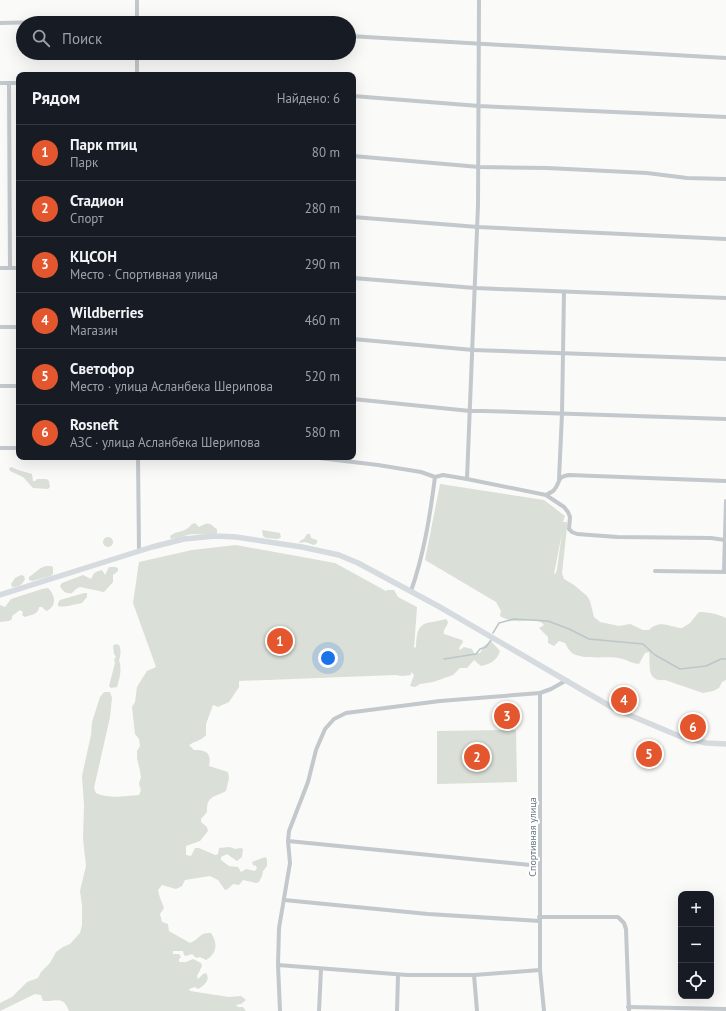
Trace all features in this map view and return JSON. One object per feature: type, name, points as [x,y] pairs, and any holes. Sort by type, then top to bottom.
[{"type":"main road","points":[[0,595],[139,551],[184,539],[236,537],[302,547],[339,555],[358,563],[503,643],[615,709],[679,736],[706,743],[726,744]]},
{"type":"street","points":[[137,0],[137,16]]},
{"type":"street","points":[[467,479],[478,227],[479,0]]},
{"type":"street","points":[[0,23],[16,23]]},
{"type":"street","points":[[356,36],[726,58]]},
{"type":"street","points":[[137,60],[137,72]]},
{"type":"street","points":[[0,83],[16,83]]},
{"type":"street","points":[[9,83],[10,268]]},
{"type":"street","points":[[356,96],[479,106],[726,117]]},
{"type":"street","points":[[356,156],[479,167],[548,168],[647,173],[687,178],[726,179]]},
{"type":"street","points":[[356,217],[478,227],[726,239]]},
{"type":"street","points":[[0,268],[16,268]]},
{"type":"street","points":[[356,278],[475,288],[726,298]]},
{"type":"street","points":[[546,495],[554,490],[559,479],[562,414],[564,292]]},
{"type":"street","points":[[0,327],[16,327]]},
{"type":"street","points":[[356,339],[473,350],[726,359]]},
{"type":"street","points":[[0,386],[16,386]]},
{"type":"street","points":[[356,399],[470,411],[484,410],[726,419]]},
{"type":"street","points":[[0,448],[16,448]]},
{"type":"street","points":[[138,460],[139,551]]},
{"type":"street","points":[[336,460],[421,472],[435,477],[443,475],[467,479],[546,495],[564,507],[568,512],[570,517],[569,529],[577,534],[711,538],[725,540]]},
{"type":"street","points":[[559,479],[563,476],[569,475],[726,481]]},
{"type":"street","points":[[411,591],[427,537],[435,477]]},
{"type":"street","points":[[655,571],[725,572],[726,501]]},
{"type":"street","points":[[280,1011],[278,965],[279,928],[290,863],[288,841],[289,831],[308,782],[316,750],[325,728],[334,719],[346,713],[440,701],[540,693],[567,680]]},
{"type":"street","name":"Спортивная улица","points":[[540,693],[540,970],[544,1011]]},
{"type":"street","points":[[288,841],[540,866]]},
{"type":"street","points":[[284,900],[428,914],[540,919],[618,917],[621,919],[626,928],[628,1009],[726,1009]]},
{"type":"street","points":[[278,965],[398,975],[474,975],[540,970]]},
{"type":"street","points":[[319,1011],[321,969]]},
{"type":"street","points":[[397,1011],[398,975]]},
{"type":"street","points":[[474,975],[476,1011]]},
{"type":"shaded area","points":[[12,467],[32,474],[33,481],[37,479],[47,479],[50,487],[48,489],[33,488],[23,477],[10,471],[9,468]]},
{"type":"shaded area","points":[[440,484],[544,500],[565,516],[563,522],[567,522],[567,527],[562,573],[564,579],[587,596],[590,601],[594,617],[600,622],[619,626],[630,624],[643,630],[649,630],[661,624],[682,628],[690,623],[699,612],[720,615],[726,618],[726,680],[722,682],[719,688],[703,693],[665,680],[654,678],[650,671],[649,652],[645,653],[639,664],[613,657],[588,657],[576,655],[571,652],[565,643],[559,641],[554,646],[548,643],[548,637],[539,628],[544,625],[538,621],[512,621],[500,616],[501,611],[496,602],[425,560]],"holes":[[[562,533],[556,573],[554,574]]]},
{"type":"shaded area","points":[[195,523],[199,527],[210,524],[217,529],[217,533],[215,535],[192,534],[171,539],[170,536],[173,534],[187,529]]},
{"type":"shaded area","points":[[262,530],[280,533],[281,537],[278,539],[266,538],[263,536]]},
{"type":"shaded area","points":[[307,534],[310,534],[311,538],[317,540],[317,543],[314,545],[305,542],[299,543]]},
{"type":"shaded area","points":[[108,537],[113,542],[108,547],[103,542]]},
{"type":"shaded area","points":[[236,545],[335,563],[386,591],[394,590],[398,597],[417,607],[414,648],[416,647],[420,627],[427,623],[446,619],[448,622],[444,634],[462,640],[463,642],[459,648],[460,650],[464,647],[472,649],[474,653],[480,653],[484,646],[491,641],[500,651],[499,654],[493,662],[481,666],[474,660],[467,668],[460,668],[453,675],[433,682],[420,684],[415,687],[410,686],[414,675],[411,672],[411,675],[402,676],[395,675],[239,681],[239,687],[229,702],[218,707],[213,705],[206,724],[206,735],[202,739],[189,745],[194,750],[204,751],[207,753],[210,761],[209,766],[228,772],[229,778],[226,791],[210,800],[207,807],[207,812],[201,819],[201,822],[207,827],[208,831],[200,841],[186,846],[186,855],[191,856],[195,848],[199,848],[215,855],[218,854],[219,848],[241,848],[243,849],[242,857],[237,861],[227,854],[221,857],[221,860],[229,866],[238,867],[241,872],[246,869],[255,871],[257,868],[252,862],[265,857],[267,859],[267,866],[263,871],[259,882],[256,883],[243,880],[239,885],[233,884],[225,890],[218,880],[210,876],[185,880],[182,886],[176,889],[162,885],[158,890],[164,908],[160,914],[162,922],[168,924],[169,931],[190,943],[207,933],[211,933],[215,941],[214,951],[210,958],[206,960],[200,957],[196,958],[192,954],[186,956],[184,955],[183,951],[173,951],[173,954],[179,954],[181,957],[179,962],[186,962],[193,959],[201,963],[202,966],[197,976],[198,979],[206,973],[208,978],[204,984],[198,989],[195,987],[189,989],[190,991],[229,997],[241,996],[246,1000],[241,1004],[236,1005],[238,1007],[243,1007],[246,1011],[69,1011],[67,1006],[62,1001],[43,1001],[41,995],[35,994],[0,1011],[0,1003],[12,997],[27,982],[38,978],[41,972],[50,963],[56,952],[70,944],[80,933],[82,925],[82,905],[80,891],[86,866],[83,839],[84,805],[82,776],[91,735],[92,722],[100,697],[104,692],[110,692],[112,698],[110,717],[94,788],[96,793],[111,797],[139,795],[141,790],[139,784],[141,777],[137,758],[137,751],[140,746],[139,739],[135,734],[132,707],[135,702],[137,687],[140,682],[147,671],[156,667],[133,603],[139,562],[192,550]]},
{"type":"shaded area","points":[[47,566],[53,567],[53,574],[51,576],[32,581],[29,580],[29,577]]},
{"type":"shaded area","points":[[109,567],[118,568],[118,571],[113,575],[113,582],[104,592],[80,587],[72,593],[66,593],[60,586],[62,583],[83,575],[91,579],[97,571],[102,570],[105,575]]},
{"type":"shaded area","points":[[21,575],[24,576],[25,579],[23,583],[12,587],[11,584],[15,578]]},
{"type":"shaded area","points":[[48,588],[53,594],[54,598],[54,604],[50,609],[46,611],[42,607],[39,607],[36,613],[25,617],[22,615],[23,612],[20,610],[12,616],[12,619],[9,621],[0,622],[0,605],[5,607],[11,599]]},
{"type":"shaded area","points":[[87,593],[87,597],[82,603],[58,606],[60,600]]},
{"type":"shaded area","points":[[115,644],[119,645],[120,648],[120,673],[117,687],[111,688],[109,686],[115,663],[114,659],[116,657],[113,646]]},
{"type":"shaded area","points":[[516,730],[517,782],[437,784],[437,731]]},
{"type":"waterway","points":[[493,633],[499,623],[514,619],[548,621],[589,639],[643,644],[655,655],[680,669],[706,666],[721,659],[726,659]]},
{"type":"waterway","points":[[444,659],[476,654],[480,649],[486,647],[491,640]]},
{"type":"place","name":"Парк птиц","points":[[280,641]]},
{"type":"place","name":"Wildberries","points":[[624,700]]},
{"type":"place","name":"КЦСОН","points":[[507,716]]},
{"type":"place","name":"Rosneft","points":[[693,727]]},
{"type":"place","name":"Светофор","points":[[649,754]]},
{"type":"place","name":"Стадион","points":[[477,757]]}]
